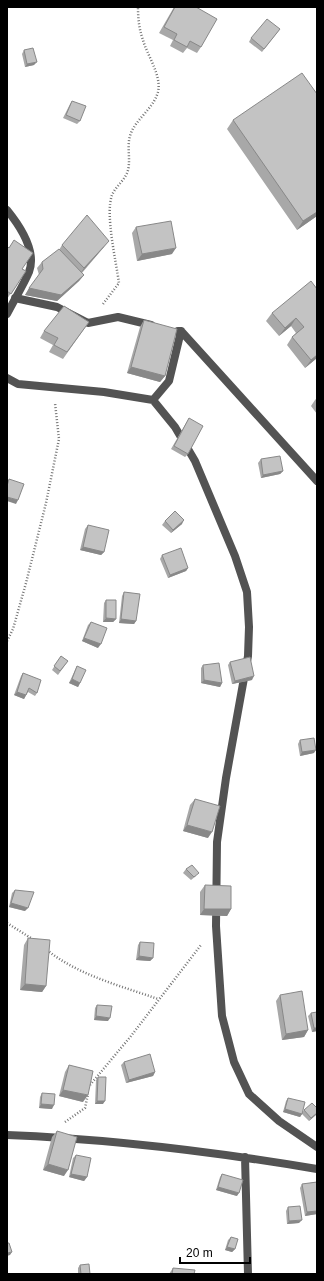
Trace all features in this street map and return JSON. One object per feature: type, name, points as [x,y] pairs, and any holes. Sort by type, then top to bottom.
[{"type":"street","points":[[7,210],[25,236],[31,259],[29,271],[7,314]]},
{"type":"street","points":[[15,298],[57,307],[88,323],[118,317],[157,326]]},
{"type":"street","points":[[153,400],[168,381],[177,330],[317,481]]},
{"type":"street","points":[[7,378],[18,384],[104,392],[153,400],[176,427],[195,461],[235,556],[247,592],[249,627],[248,656],[226,778],[217,842],[216,926],[222,1016],[234,1062],[249,1094],[280,1121],[317,1147]]},
{"type":"street","points":[[7,1135],[45,1137],[245,1157],[317,1169]]},
{"type":"street","points":[[245,1157],[248,1274]]},
{"type":"path","points":[[88,323],[119,283],[109,207],[113,194],[128,172],[128,145],[131,133],[149,109],[158,92],[156,75],[140,32],[138,7]]},
{"type":"path","points":[[7,641],[13,629],[26,583],[59,439],[54,387]]},
{"type":"path","points":[[7,923],[39,944]]},
{"type":"path","points":[[45,1137],[85,1108],[90,1083],[131,1036],[158,999],[216,926]]},
{"type":"path","points":[[45,949],[57,958],[98,977],[158,999]]},
{"type":"building","points":[[175,7],[196,7],[217,19],[201,47],[190,41],[187,47],[174,40],[177,34],[164,27]]},
{"type":"building","points":[[267,19],[280,29],[264,49],[251,38]]},
{"type":"building","points":[[33,48],[37,62],[27,64],[24,50]]},
{"type":"building","points":[[302,73],[317,94],[317,212],[303,221],[233,120]]},
{"type":"building","points":[[72,101],[86,106],[80,121],[66,115]]},
{"type":"building","points":[[87,215],[109,241],[84,268],[62,245]]},
{"type":"building","points":[[171,221],[176,248],[142,254],[136,227]]},
{"type":"building","points":[[14,240],[33,253],[22,269],[26,271],[11,294],[7,291],[7,246],[9,248]]},
{"type":"building","points":[[59,249],[84,275],[61,295],[29,288],[43,269],[42,262]]},
{"type":"building","points":[[311,281],[317,289],[317,355],[311,360],[292,337],[304,327],[296,318],[285,328],[272,313]]},
{"type":"building","points":[[64,306],[89,322],[67,352],[54,345],[58,338],[44,331]]},
{"type":"building","points":[[144,320],[177,329],[165,376],[131,367]]},
{"type":"building","points":[[189,418],[203,426],[188,454],[174,446]]},
{"type":"building","points":[[280,456],[283,471],[263,475],[261,459]]},
{"type":"building","points":[[9,479],[24,484],[18,500],[7,497],[7,486]]},
{"type":"building","points":[[175,511],[184,520],[173,530],[165,521]]},
{"type":"building","points":[[88,525],[109,530],[104,552],[83,547]]},
{"type":"building","points":[[181,548],[188,568],[170,575],[162,555]]},
{"type":"building","points":[[124,592],[140,594],[136,621],[121,619]]},
{"type":"building","points":[[106,600],[116,600],[116,619],[106,618]]},
{"type":"building","points":[[91,622],[107,628],[101,644],[84,638]]},
{"type":"building","points":[[61,656],[68,661],[60,671],[54,666]]},
{"type":"building","points":[[250,657],[254,676],[235,681],[230,662]]},
{"type":"building","points":[[219,663],[222,683],[204,680],[203,665]]},
{"type":"building","points":[[77,666],[86,670],[80,683],[72,679]]},
{"type":"building","points":[[23,673],[41,680],[37,693],[29,688],[26,695],[17,692]]},
{"type":"building","points":[[314,738],[316,750],[302,752],[300,740]]},
{"type":"building","points":[[195,799],[220,806],[212,832],[187,825]]},
{"type":"building","points":[[192,865],[199,873],[194,877],[186,869]]},
{"type":"building","points":[[205,885],[231,886],[231,909],[204,909]]},
{"type":"building","points":[[15,890],[34,892],[28,908],[11,903]]},
{"type":"building","points":[[28,938],[50,940],[46,986],[25,984]]},
{"type":"building","points":[[140,942],[154,943],[153,958],[139,956]]},
{"type":"building","points":[[302,991],[308,1030],[286,1034],[280,995]]},
{"type":"building","points":[[97,1005],[112,1006],[110,1018],[96,1016]]},
{"type":"building","points":[[317,1012],[317,1028],[314,1028],[311,1013]]},
{"type":"building","points":[[150,1054],[155,1072],[129,1080],[124,1062]]},
{"type":"building","points":[[69,1065],[93,1071],[88,1095],[63,1090]]},
{"type":"building","points":[[98,1077],[106,1077],[105,1101],[97,1101]]},
{"type":"building","points":[[42,1093],[55,1094],[54,1105],[41,1104]]},
{"type":"building","points":[[288,1098],[305,1102],[302,1114],[285,1109]]},
{"type":"building","points":[[312,1103],[317,1108],[317,1113],[311,1118],[304,1110]]},
{"type":"building","points":[[57,1131],[77,1137],[68,1170],[48,1164]]},
{"type":"building","points":[[76,1155],[91,1158],[87,1177],[71,1174]]},
{"type":"building","points":[[222,1174],[243,1180],[239,1193],[218,1187]]},
{"type":"building","points":[[317,1182],[317,1211],[307,1212],[302,1184]]},
{"type":"building","points":[[300,1206],[302,1220],[289,1221],[288,1207]]},
{"type":"building","points":[[231,1237],[238,1239],[235,1249],[227,1247]]},
{"type":"building","points":[[7,1243],[9,1243],[12,1252],[7,1253]]},
{"type":"building","points":[[89,1264],[90,1274],[81,1274],[80,1265]]},
{"type":"building","points":[[173,1268],[195,1270],[194,1274],[172,1274]]}]
